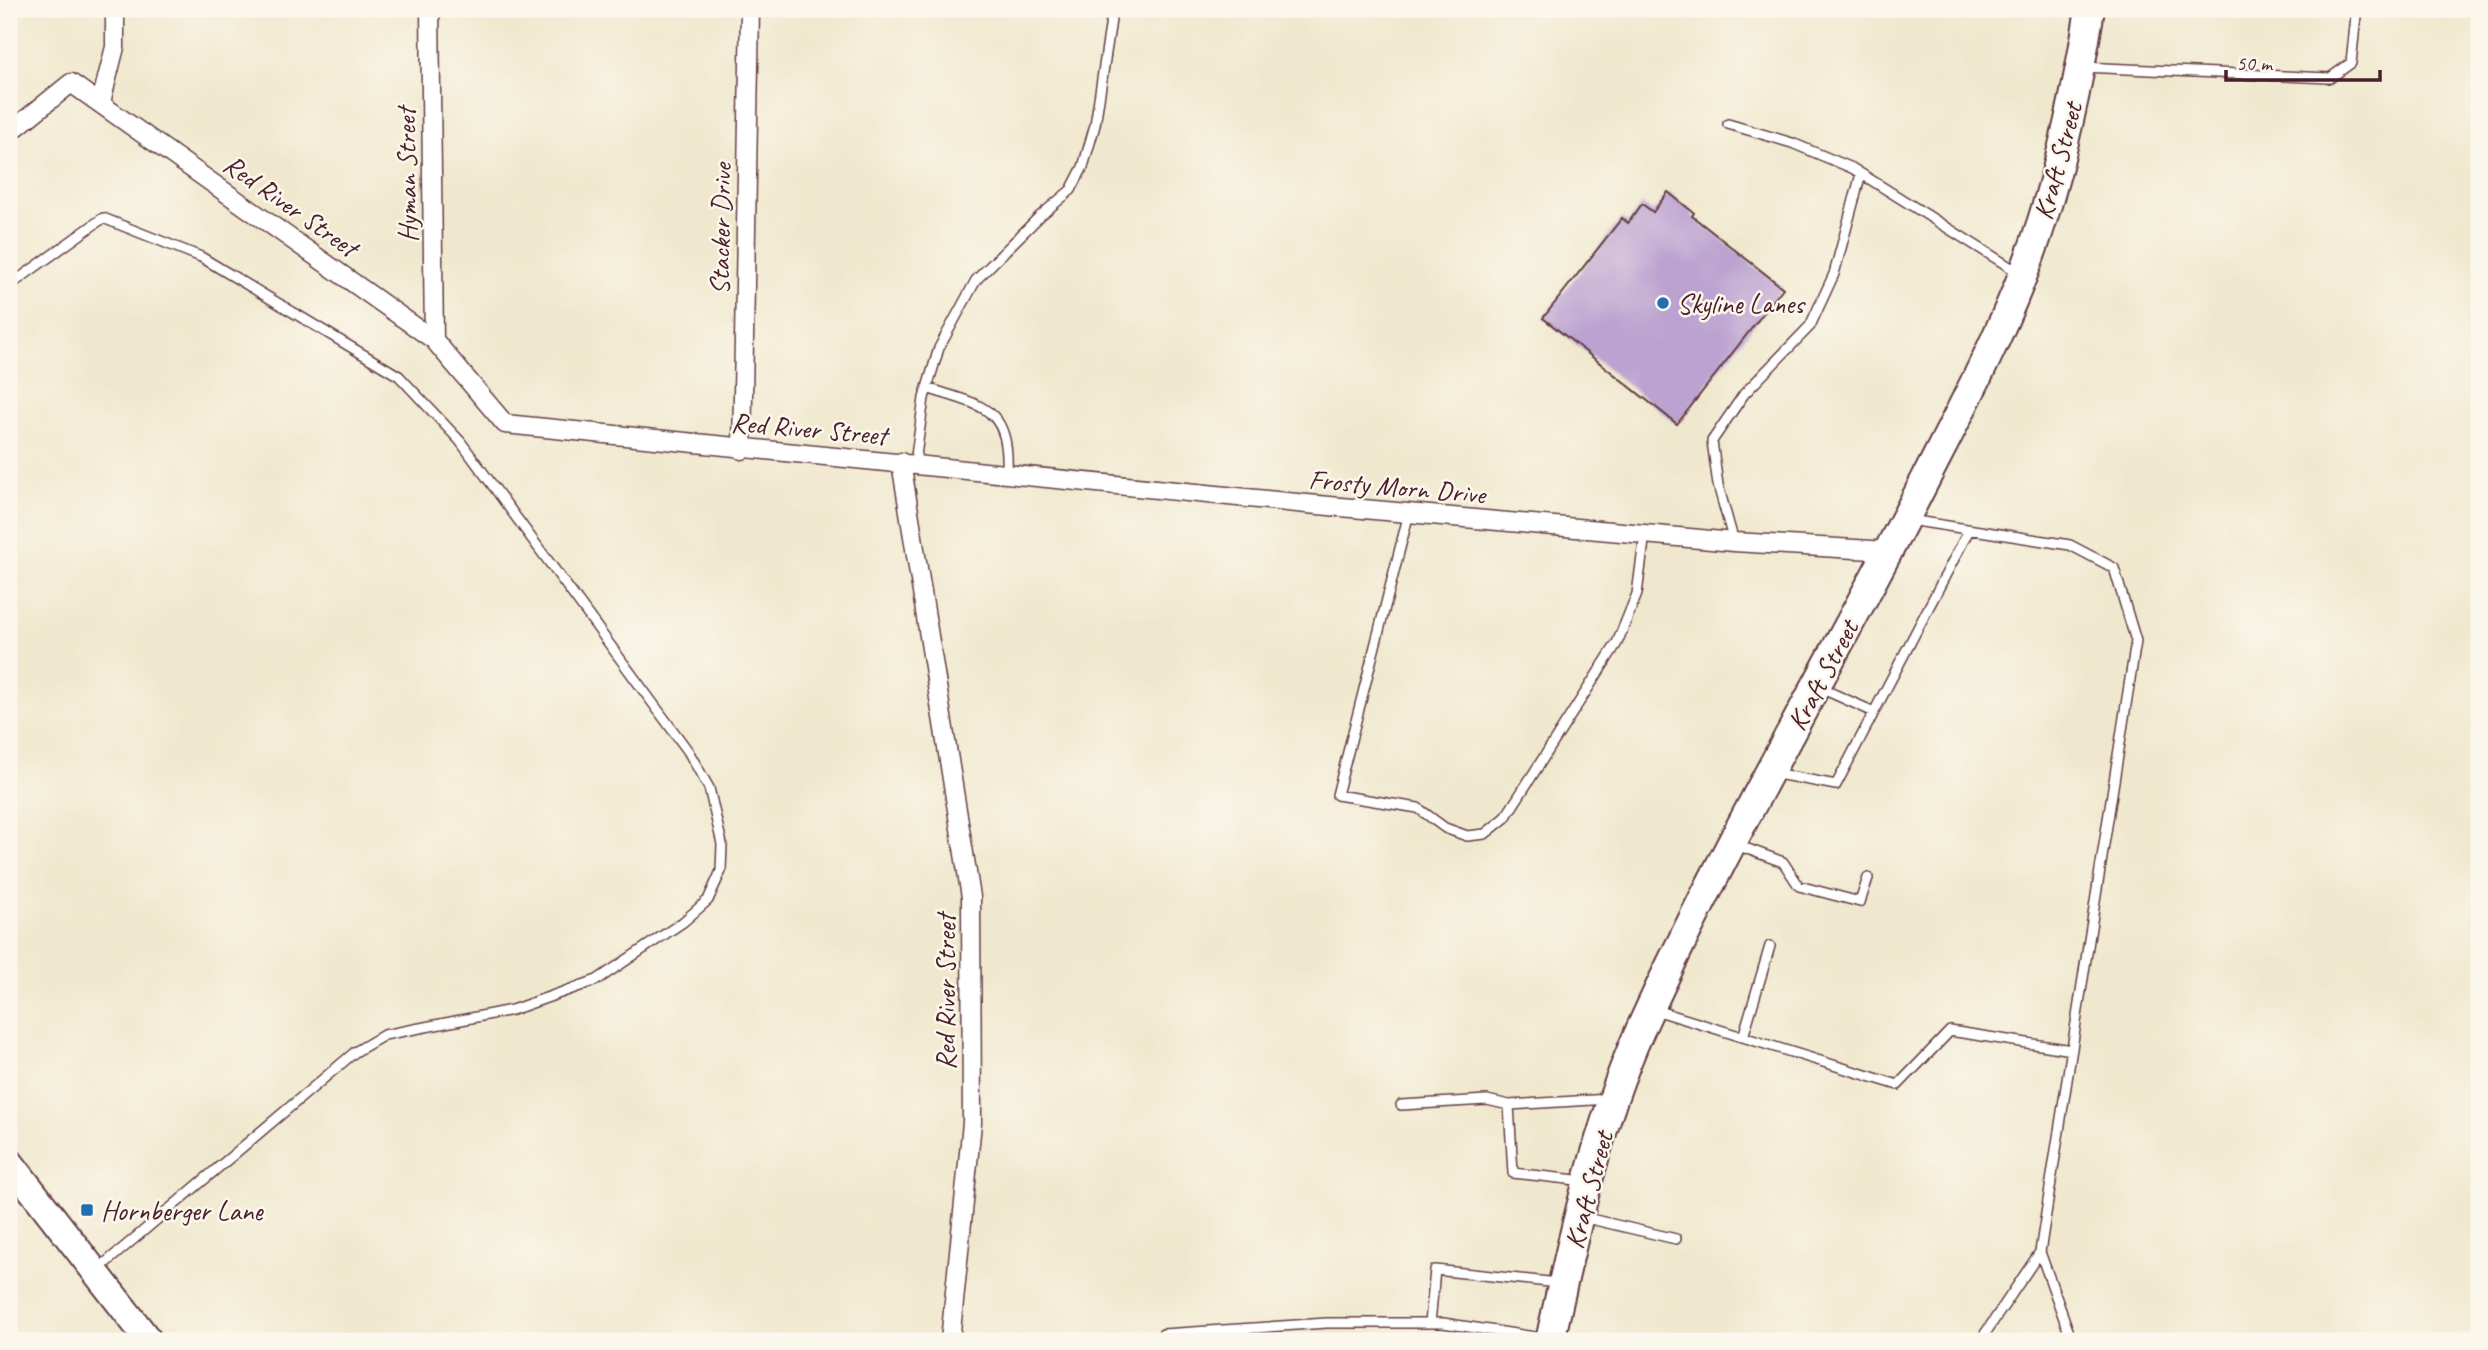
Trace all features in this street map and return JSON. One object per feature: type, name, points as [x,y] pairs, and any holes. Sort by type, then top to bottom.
[{"type":"highway","name":"Kraft Street","points":[[1550,1340],[1580,1216],[1615,1099],[1650,1009],[1732,844],[1963,407],[2022,275],[2042,222],[2081,67],[2090,9]]},
{"type":"main road","points":[[9,1161],[149,1341]]},
{"type":"street","points":[[101,102],[115,47],[114,9]]},
{"type":"street","name":"Hyman Street","points":[[430,9],[435,340]]},
{"type":"street","name":"Stacker Drive","points":[[742,450],[750,9]]},
{"type":"street","name":"Red River Street","points":[[9,133],[71,83],[435,340],[505,424],[742,450],[908,463],[971,897],[972,1123],[950,1341]]},
{"type":"street","name":"Frosty Morn Drive","points":[[908,463],[1409,513],[1734,542],[1889,551]]},
{"type":"lane","points":[[2081,67],[2330,78],[2351,63],[2356,16],[2350,9]]},
{"type":"lane","points":[[908,463],[939,348],[976,280],[1040,216],[1071,190],[1083,167],[1095,125],[1111,20]]},
{"type":"lane","points":[[1728,124],[1792,143],[1861,174],[2022,275]]},
{"type":"lane","points":[[1734,542],[1718,485],[1712,441],[1744,394],[1810,326],[1834,274],[1861,174]]},
{"type":"lane","points":[[9,286],[103,218],[201,257],[398,376],[460,442],[688,751],[709,788],[722,844],[720,871],[708,900],[640,951],[597,980],[512,1010],[384,1035],[355,1052],[95,1272]]},
{"type":"lane","points":[[927,388],[976,404],[998,418],[1008,447],[1007,473]]},
{"type":"lane","points":[[1409,513],[1337,796],[1418,808],[1445,828],[1467,836],[1485,834],[1505,818],[1617,643],[1637,594],[1645,534]]},
{"type":"lane","points":[[1905,519],[2070,545],[2114,568],[2136,641],[2040,1252],[1980,1341]]},
{"type":"lane","points":[[1770,773],[1836,785],[1969,530]]},
{"type":"lane","points":[[1816,686],[1874,712]]},
{"type":"lane","points":[[1732,844],[1783,862],[1799,886],[1860,902],[1868,878]]},
{"type":"lane","points":[[1743,1037],[1770,946]]},
{"type":"lane","points":[[1650,1009],[1898,1085],[1950,1031],[2072,1050]]},
{"type":"lane","points":[[1401,1105],[1487,1100],[1509,1105],[1615,1099]]},
{"type":"lane","points":[[1509,1105],[1513,1173],[1590,1182]]},
{"type":"lane","points":[[1580,1216],[1676,1239]]},
{"type":"lane","points":[[2040,1252],[2072,1341]]},
{"type":"lane","points":[[1430,1323],[1435,1270],[1563,1284]]},
{"type":"lane","points":[[1163,1334],[1326,1322],[1430,1323],[1550,1340]]},
{"type":"building","name":"Skyline Lanes","points":[[1668,192],[1694,213],[1692,216],[1783,288],[1677,424],[1543,318],[1622,218],[1628,223],[1642,204],[1653,212]]},
{"type":"place","name":"Skyline Lanes","points":[[1663,303]]},
{"type":"place","name":"Hornberger Lane","points":[[87,1210]]}]
